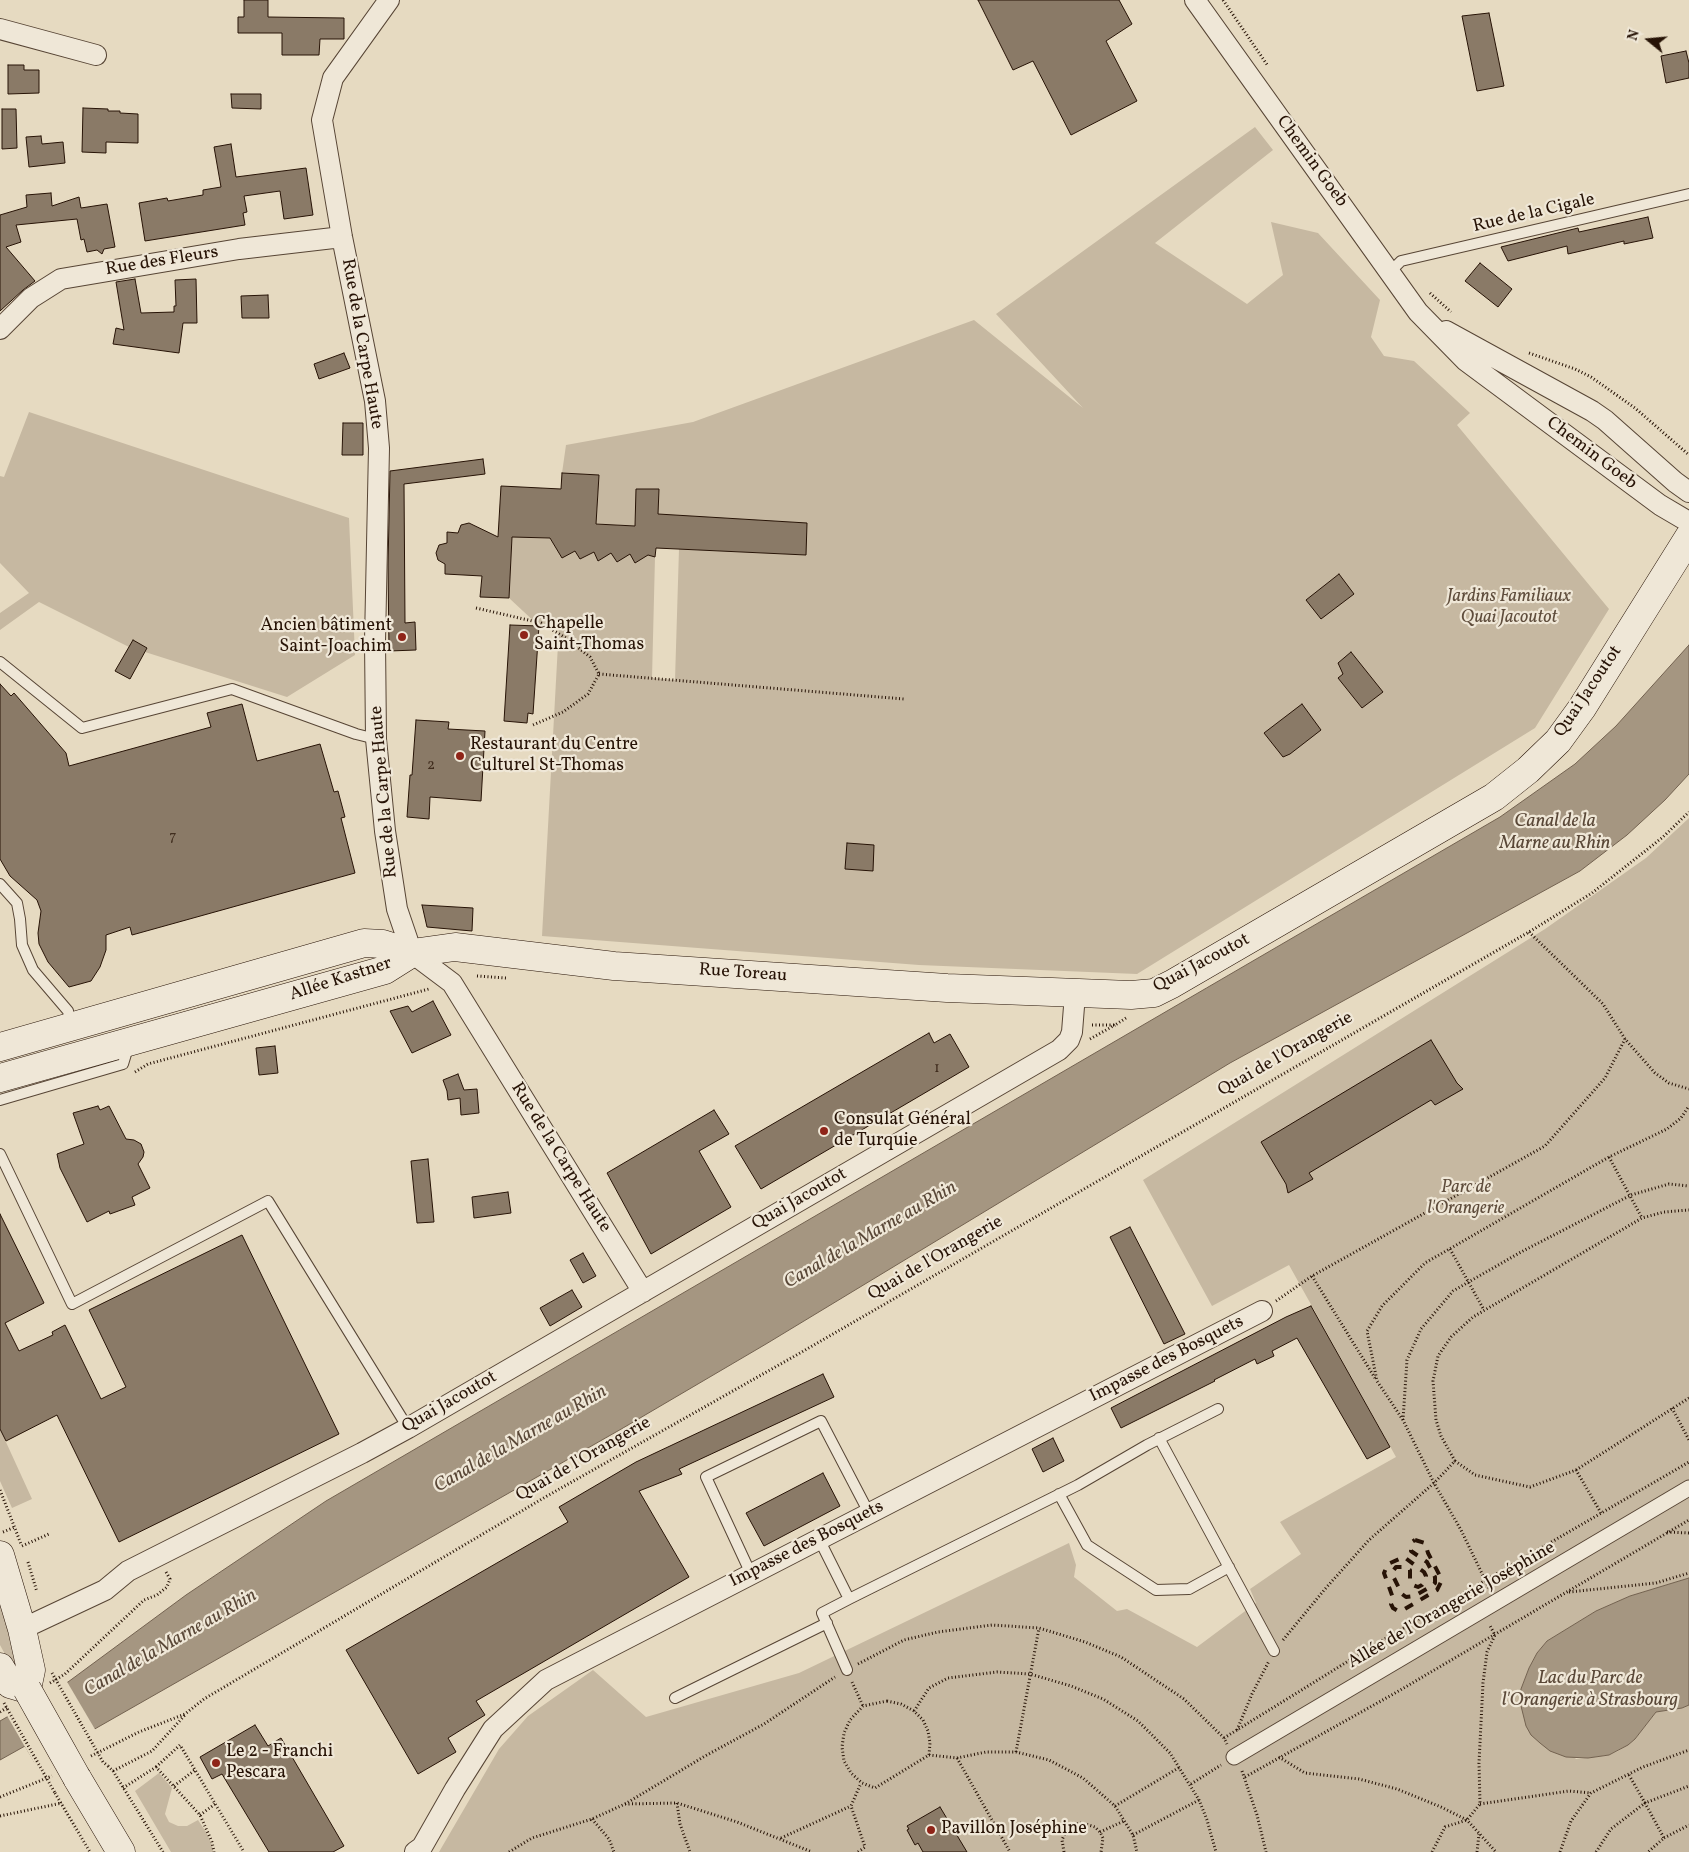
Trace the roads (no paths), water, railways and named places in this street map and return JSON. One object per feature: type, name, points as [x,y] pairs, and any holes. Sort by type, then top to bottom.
[{"type":"main road","name":"Quai Jacoutot","points":[[1075,994],[1131,995],[1154,993],[1494,798],[1528,770],[1563,735],[1582,708],[1689,537]]},
{"type":"main road","name":"Allée Kastner","points":[[0,1047],[364,943],[383,944],[412,953]]},
{"type":"main road","name":"Rue Toreau","points":[[412,953],[455,948],[614,966],[947,988],[1075,994]]},
{"type":"main road","name":"Allée Kastner","points":[[0,1078],[385,970],[412,953]]},
{"type":"main road","points":[[274,968],[285,998]]},
{"type":"main road","points":[[11,1550],[22,1629],[31,1670],[27,1688],[121,1852]]},
{"type":"main road","points":[[0,1667],[10,1684],[27,1688]]},
{"type":"street","name":"Rue de la Carpe Haute","points":[[389,0],[333,78],[322,120],[342,237],[372,383],[379,448],[375,641],[376,739],[385,831],[397,909],[412,953],[452,983],[643,1292]]},
{"type":"street","name":"Chemin Goeb","points":[[1195,0],[1418,312],[1466,360],[1660,505],[1689,522]]},
{"type":"street","points":[[0,29],[96,55]]},
{"type":"street","name":"Rue des Fleurs","points":[[0,330],[31,298],[61,279],[239,249],[342,237]]},
{"type":"street","name":"Chemin Goeb","points":[[1429,322],[1592,411],[1689,492]]},
{"type":"street","name":"Quai Jacoutot","points":[[22,1629],[105,1590],[128,1571],[408,1428],[1059,1050],[1070,1040],[1075,994]]},
{"type":"street","name":"Impasse des Bosquets","points":[[415,1852],[422,1847],[455,1789],[493,1729],[546,1680],[1262,1311]]},
{"type":"street","name":"Allée de l'Orangerie Joséphine","points":[[1234,1757],[1689,1488]]},
{"type":"lane","name":"Rue de la Cigale","points":[[1390,272],[1401,261],[1689,194]]},
{"type":"lane","points":[[0,662],[82,728],[232,689],[356,734],[376,739]]},
{"type":"lane","points":[[0,884],[17,903],[22,945],[33,970],[68,1011],[71,1027]]},
{"type":"lane","points":[[0,1100],[123,1064],[129,1042]]},
{"type":"lane","points":[[0,1154],[72,1304],[268,1201],[408,1428]]},
{"type":"lane","points":[[847,1670],[822,1613],[1060,1494],[1159,1438],[1218,1409]]},
{"type":"lane","points":[[751,1574],[706,1477],[822,1421],[869,1513]]},
{"type":"lane","points":[[1159,1438],[1274,1651]]},
{"type":"lane","points":[[1060,1494],[1087,1545],[1156,1590],[1189,1589],[1229,1567]]},
{"type":"lane","points":[[819,1539],[849,1599]]},
{"type":"lane","points":[[675,1698],[826,1623]]},
{"type":"water","name":"Canal de la Marne au Rhin","points":[[1689,645],[1689,774],[1665,800],[1627,835],[1580,871],[1230,1063],[766,1344],[623,1428],[35,1763],[25,1746],[0,1760],[0,1721],[68,1682],[186,1595],[326,1501],[1500,817],[1575,764],[1616,726]]},
{"type":"water","name":"Lac du Parc de l'Orangerie à Strasbourg","points":[[1689,1578],[1689,1705],[1656,1712],[1635,1739],[1609,1755],[1588,1758],[1566,1757],[1550,1751],[1531,1735],[1526,1726],[1520,1702],[1521,1689],[1537,1653],[1547,1641],[1596,1611],[1630,1596]]},
{"type":"railway","points":[[1415,1540],[1425,1543],[1441,1578],[1441,1582],[1437,1590],[1398,1611],[1391,1604],[1393,1598],[1384,1573],[1388,1564],[1404,1557],[1424,1572],[1426,1576],[1425,1581],[1418,1587],[1410,1581],[1410,1570],[1406,1567],[1396,1567],[1393,1571],[1393,1576],[1402,1594],[1406,1597],[1414,1596],[1435,1583],[1435,1577],[1427,1562],[1411,1551],[1412,1542],[1415,1540]]},
{"type":"place","name":"Chapelle Saint-Thomas","points":[[524,635]]},
{"type":"place","name":"Ancien bâtiment Saint-Joachim","points":[[402,637]]},
{"type":"place","name":"Restaurant du Centre Culturel St-Thomas","points":[[460,756]]},
{"type":"place","name":"Consulat Général de Turquie","points":[[824,1131]]},
{"type":"place","name":"Le 2 - Franchi Pescara","points":[[216,1763]]},
{"type":"place","name":"Pavillon Joséphine","points":[[931,1830]]},
{"type":"park label","name":"Jardins Familiaux Quai Jacoutot","points":[[1509,608]]},
{"type":"park label","name":"Parc de l'Orangerie","points":[[1466,1199]]}]
